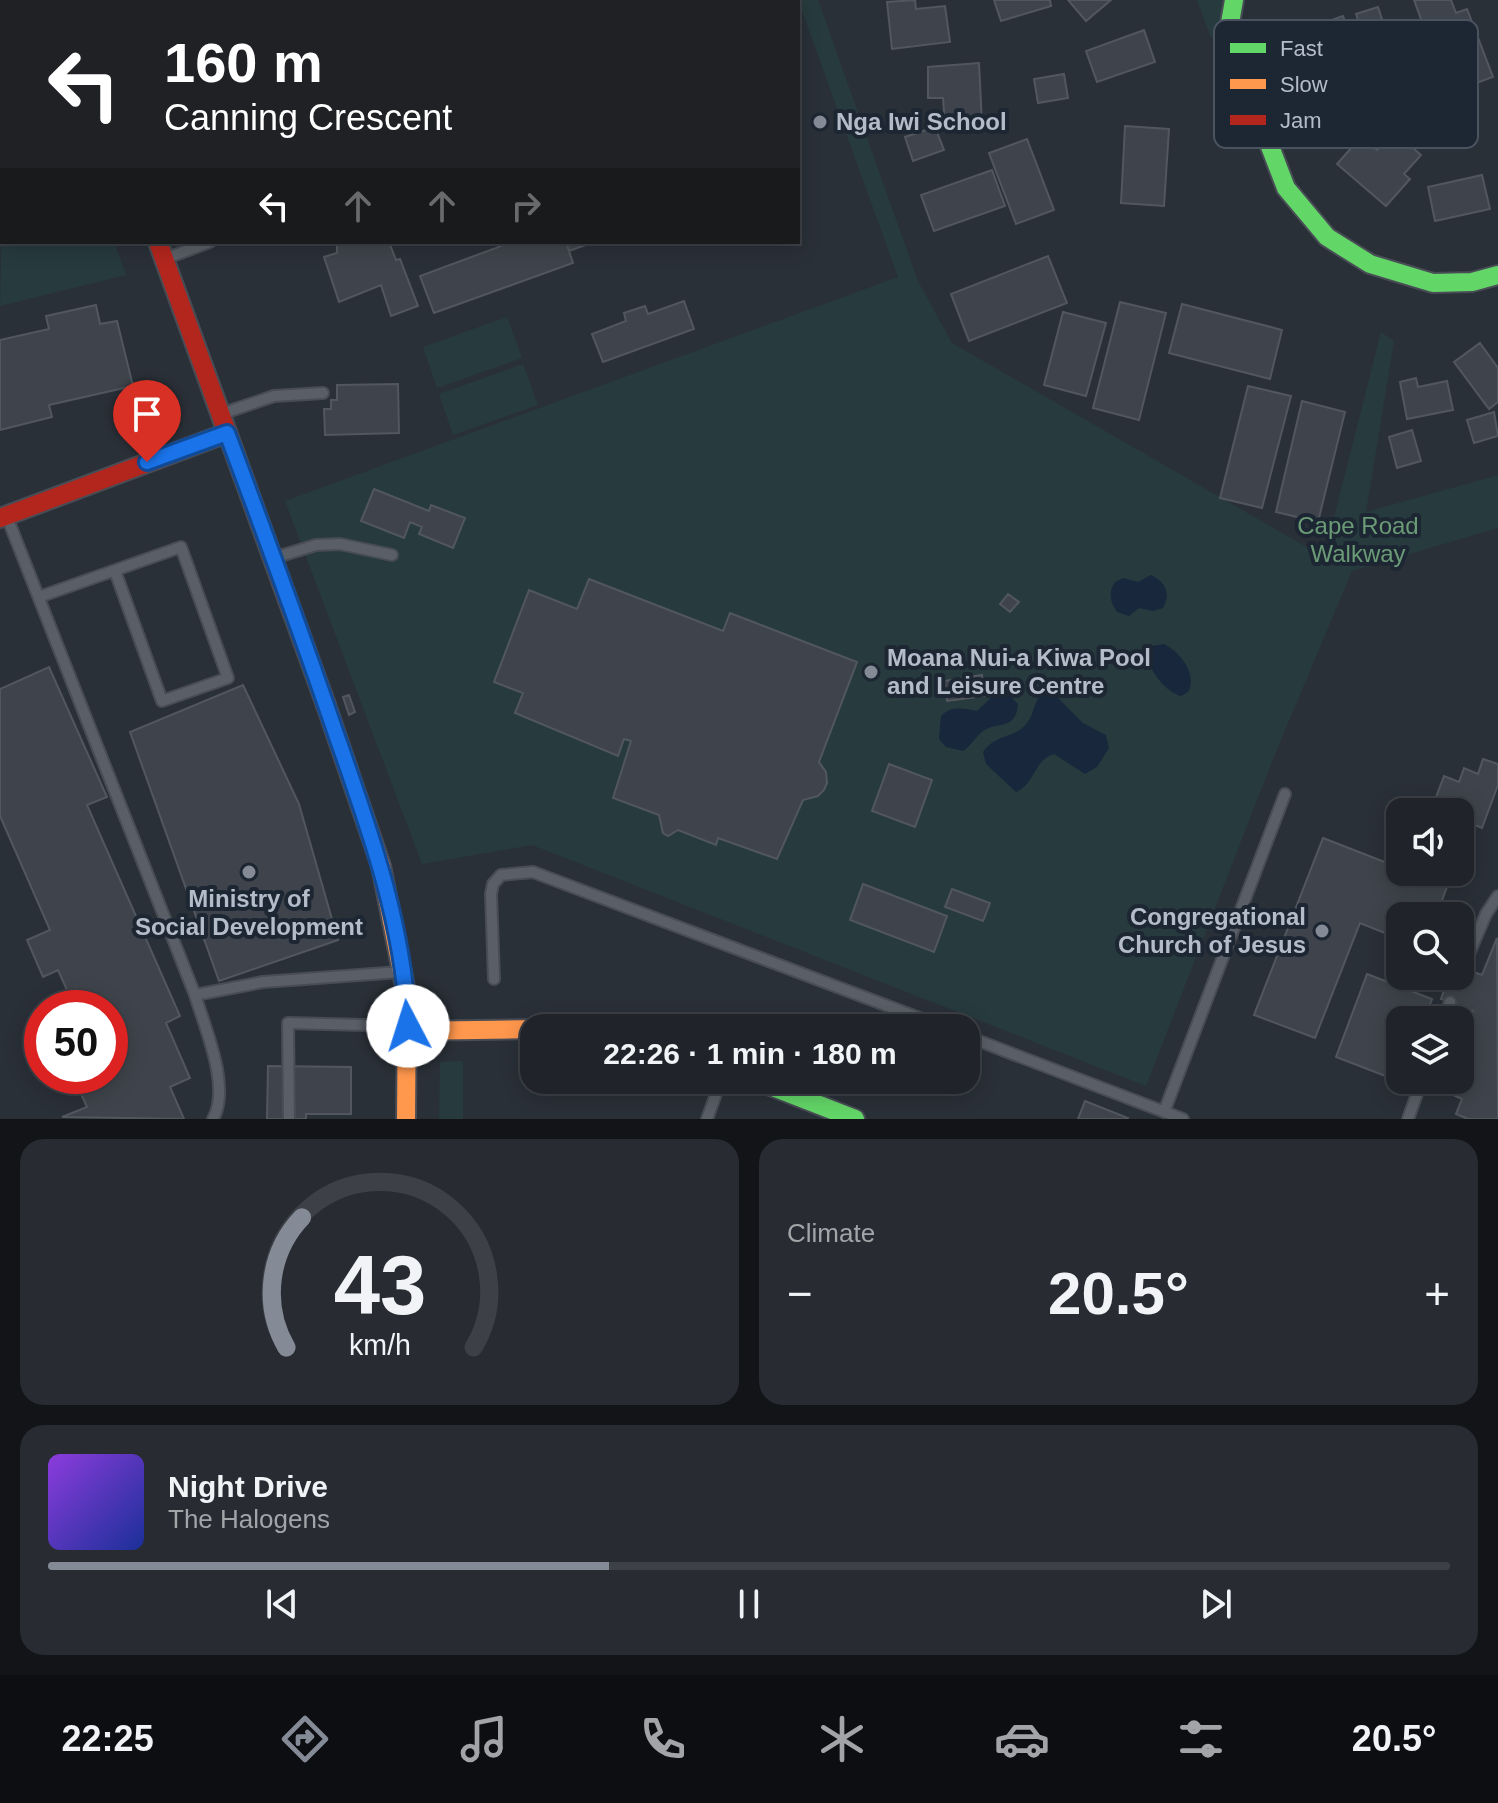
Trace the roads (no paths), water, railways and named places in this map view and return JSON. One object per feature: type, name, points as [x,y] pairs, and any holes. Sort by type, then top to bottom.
[{"type":"street","points":[[1231,20],[1234,0]]},
{"type":"street","points":[[1271,148],[1286,188],[1327,237],[1370,264],[1433,283],[1472,282],[1498,275]]},
{"type":"street","points":[[161,250],[378,853],[402,972],[408,1029],[406,1119]]},
{"type":"street","points":[[3,516],[227,433]]},
{"type":"street","points":[[408,1029],[520,1029]]},
{"type":"street","points":[[791,1094],[855,1119]]},
{"type":"lane","points":[[161,250],[198,244]]},
{"type":"lane","points":[[220,414],[274,396],[323,393]]},
{"type":"lane","points":[[3,516],[39,597],[195,995],[218,1071],[218,1111],[213,1119]]},
{"type":"lane","points":[[274,558],[316,545],[340,544],[392,555]]},
{"type":"lane","points":[[39,597],[181,547],[228,678],[162,701],[115,571]]},
{"type":"lane","points":[[1164,1112],[1285,794]]},
{"type":"lane","points":[[494,979],[493,884],[501,875],[533,872],[909,1014]]},
{"type":"lane","points":[[1474,942],[1498,896]]},
{"type":"lane","points":[[195,995],[263,982],[402,972]]},
{"type":"lane","points":[[1449,1006],[1450,1002]]},
{"type":"lane","points":[[289,1119],[288,1023],[408,1029]]},
{"type":"lane","points":[[980,1041],[1183,1119]]},
{"type":"lane","points":[[707,1119],[716,1094]]},
{"type":"lane","points":[[1408,1119],[1417,1094]]},
{"type":"water","points":[[1151,575],[1166,589],[1163,608],[1153,611],[1139,608],[1129,616],[1117,612],[1111,597],[1115,582],[1123,578],[1138,582]]},
{"type":"water","points":[[1164,644],[1176,652],[1189,671],[1188,692],[1181,696],[1164,686],[1146,658],[1152,646]]},
{"type":"water","points":[[1048,693],[1054,694],[1083,723],[1106,735],[1109,748],[1097,767],[1085,774],[1054,754],[1047,757],[1027,784],[1016,792],[986,764],[983,752],[994,742],[1022,728],[1030,719],[1039,698]]},
{"type":"water","points":[[994,695],[1010,696],[1018,704],[1017,713],[1010,722],[983,731],[963,751],[946,747],[939,739],[941,716],[945,713],[958,709],[977,711]]},
{"type":"place","name":"Nga Iwi School","points":[[820,122]]},
{"type":"place","name":"Moana Nui-a Kiwa Pool and Leisure Centre","points":[[871,672]]},
{"type":"place","name":"Ministry of Social Development","points":[[249,872]]},
{"type":"place","name":"Congregational Church of Jesus","points":[[1322,931]]},
{"type":"park label","name":"Cape Road Walkway","points":[[1358,540]]}]
